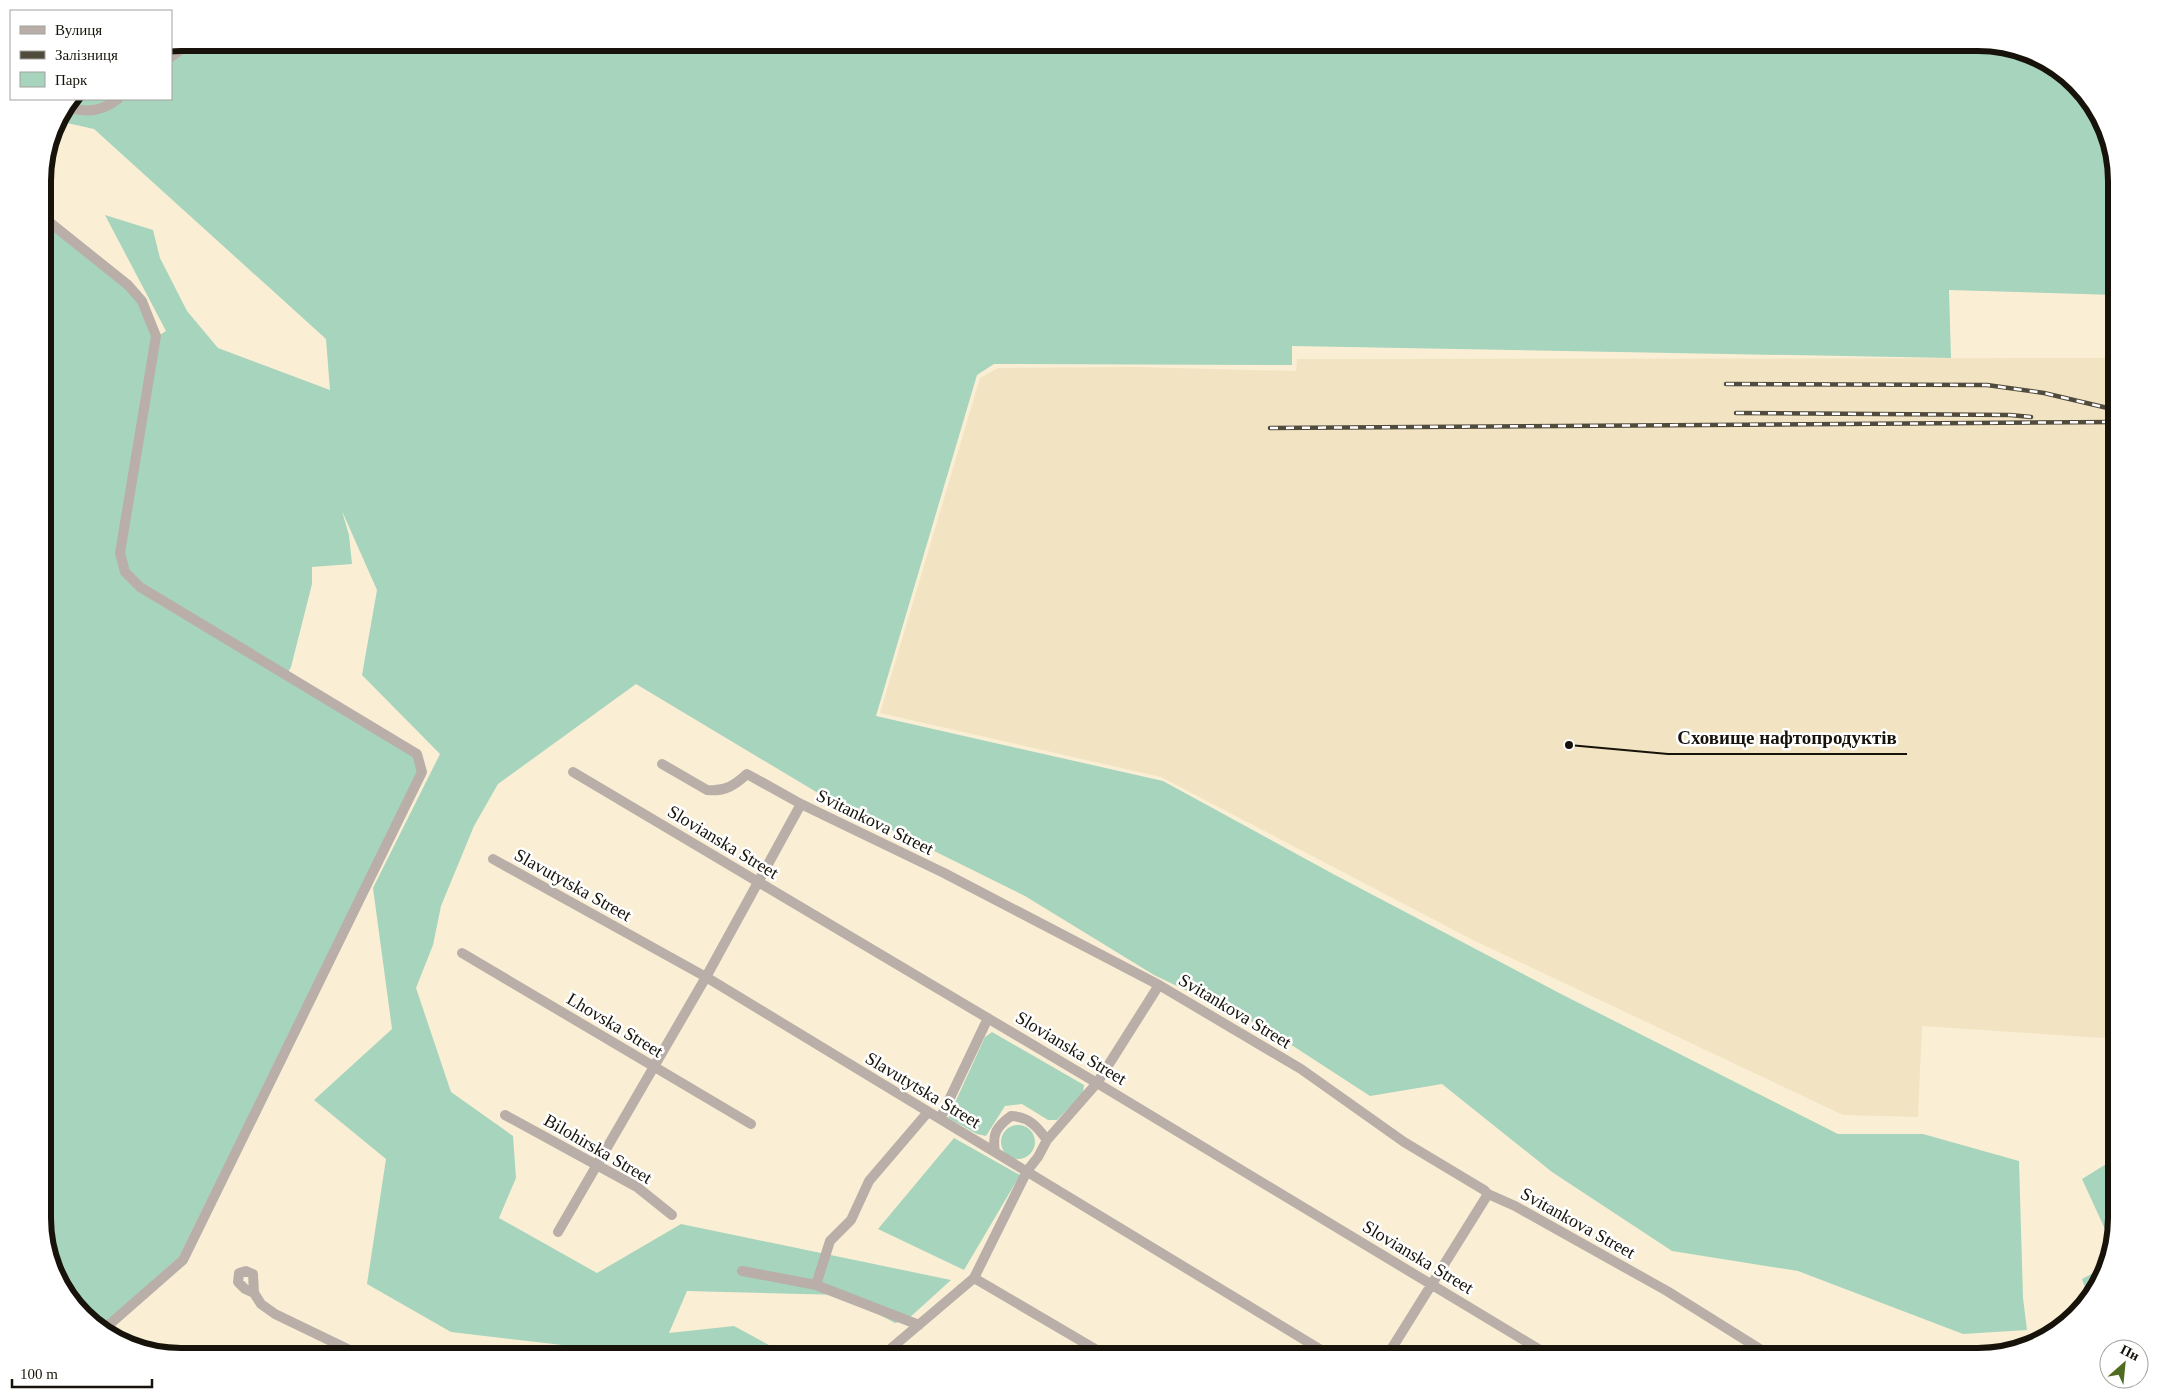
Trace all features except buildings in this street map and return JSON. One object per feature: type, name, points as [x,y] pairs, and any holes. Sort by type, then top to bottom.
[{"type":"street","points":[[74,109],[84,112],[110,105],[117,100]]},
{"type":"street","points":[[52,224],[128,285],[142,301],[156,336],[120,553],[125,572],[140,587],[417,754],[422,772],[182,1260],[108,1325]]},
{"type":"street","name":"Svitankova Street","points":[[662,764],[708,790],[734,786],[747,774],[801,804],[967,885],[1159,985],[1301,1069],[1404,1142],[1488,1194],[1515,1206],[1667,1291],[1758,1348]]},
{"type":"street","name":"Slovianska Street","points":[[573,772],[1097,1083],[1537,1348]]},
{"type":"street","points":[[558,1232],[706,977],[801,804]]},
{"type":"street","name":"Slavutytska Street","points":[[493,859],[706,977],[1318,1348]]},
{"type":"street","name":"Lhovska Street","points":[[462,953],[751,1124]]},
{"type":"street","points":[[891,1348],[974,1278],[1027,1171],[1038,1157],[1047,1140],[1097,1083],[1159,985]]},
{"type":"street","points":[[940,1119],[988,1018]]},
{"type":"street","points":[[816,1285],[830,1241],[851,1220],[869,1181],[928,1112]]},
{"type":"street","name":"Bilohirska Street","points":[[505,1115],[637,1186],[672,1215]]},
{"type":"street","points":[[995,1152],[993,1138],[1001,1123],[1012,1116],[1023,1117],[1034,1123],[1047,1140]]},
{"type":"street","points":[[1391,1348],[1488,1194]]},
{"type":"street","points":[[742,1271],[816,1285],[918,1325]]},
{"type":"street","points":[[974,1278],[1093,1348]]},
{"type":"street","points":[[254,1294],[261,1304],[275,1314],[345,1348]]},
{"type":"shaded area","points":[[2108,358],[2108,1038],[1922,1026],[1918,1117],[1843,1115],[1473,940],[1161,777],[880,713],[980,378],[998,368],[1135,367],[1296,371],[1297,359]]},
{"type":"green space","points":[[181,51],[1978,51],[2012,56],[2028,61],[2050,73],[2076,95],[2086,109],[2101,139],[2108,181],[2108,295],[1949,290],[1951,358],[1292,346],[1292,365],[994,364],[977,375],[876,716],[1163,781],[1335,875],[1563,995],[1838,1134],[1923,1134],[2019,1161],[2023,1298],[2027,1330],[1963,1334],[1798,1271],[1672,1251],[1552,1172],[1442,1084],[1370,1096],[1267,1029],[1154,975],[1025,896],[823,796],[636,684],[498,784],[474,826],[441,906],[433,945],[416,988],[451,1092],[513,1136],[516,1178],[499,1218],[597,1273],[681,1224],[951,1280],[907,1320],[895,1323],[842,1295],[687,1291],[669,1333],[734,1326],[774,1348],[574,1348],[571,1346],[451,1332],[367,1284],[386,1159],[314,1100],[392,1029],[373,888],[440,754],[362,675],[377,590],[342,511],[349,535],[352,564],[312,567],[312,584],[291,667],[287,674],[140,585],[126,570],[123,553],[158,336],[166,331],[105,215],[153,230],[160,258],[187,311],[218,348],[330,390],[326,339],[94,129],[66,123],[79,100],[172,100],[172,52]]},
{"type":"green space","points":[[52,227],[141,301],[155,336],[119,553],[123,573],[414,755],[418,771],[179,1257],[105,1323],[83,1304],[73,1290],[61,1268],[52,1235]]},
{"type":"green space","points":[[992,1032],[1084,1085],[1083,1093],[1057,1120],[1048,1120],[1022,1104],[1005,1106],[986,1136],[977,1134],[948,1118],[985,1037]]},
{"type":"green space","points":[[1018,1125],[1025,1126],[1030,1130],[1034,1135],[1034,1149],[1030,1154],[1025,1158],[1018,1159],[1011,1158],[1006,1154],[1002,1149],[1001,1142],[1002,1135],[1006,1130],[1011,1126]]},
{"type":"green space","points":[[954,1138],[1020,1175],[964,1270],[878,1229]]},
{"type":"green space","points":[[2108,1163],[2106,1232],[2082,1179]]},
{"type":"green space","points":[[2095,1272],[2086,1290],[2082,1279]]},
{"type":"railway","points":[[1726,384],[1987,385],[2044,393],[2108,408]]},
{"type":"railway","points":[[1736,413],[2010,415],[2031,417]]},
{"type":"railway","points":[[1270,428],[2108,422]]},
{"type":"place","name":"Сховище нафтопродуктів","points":[[1569,745]]}]
